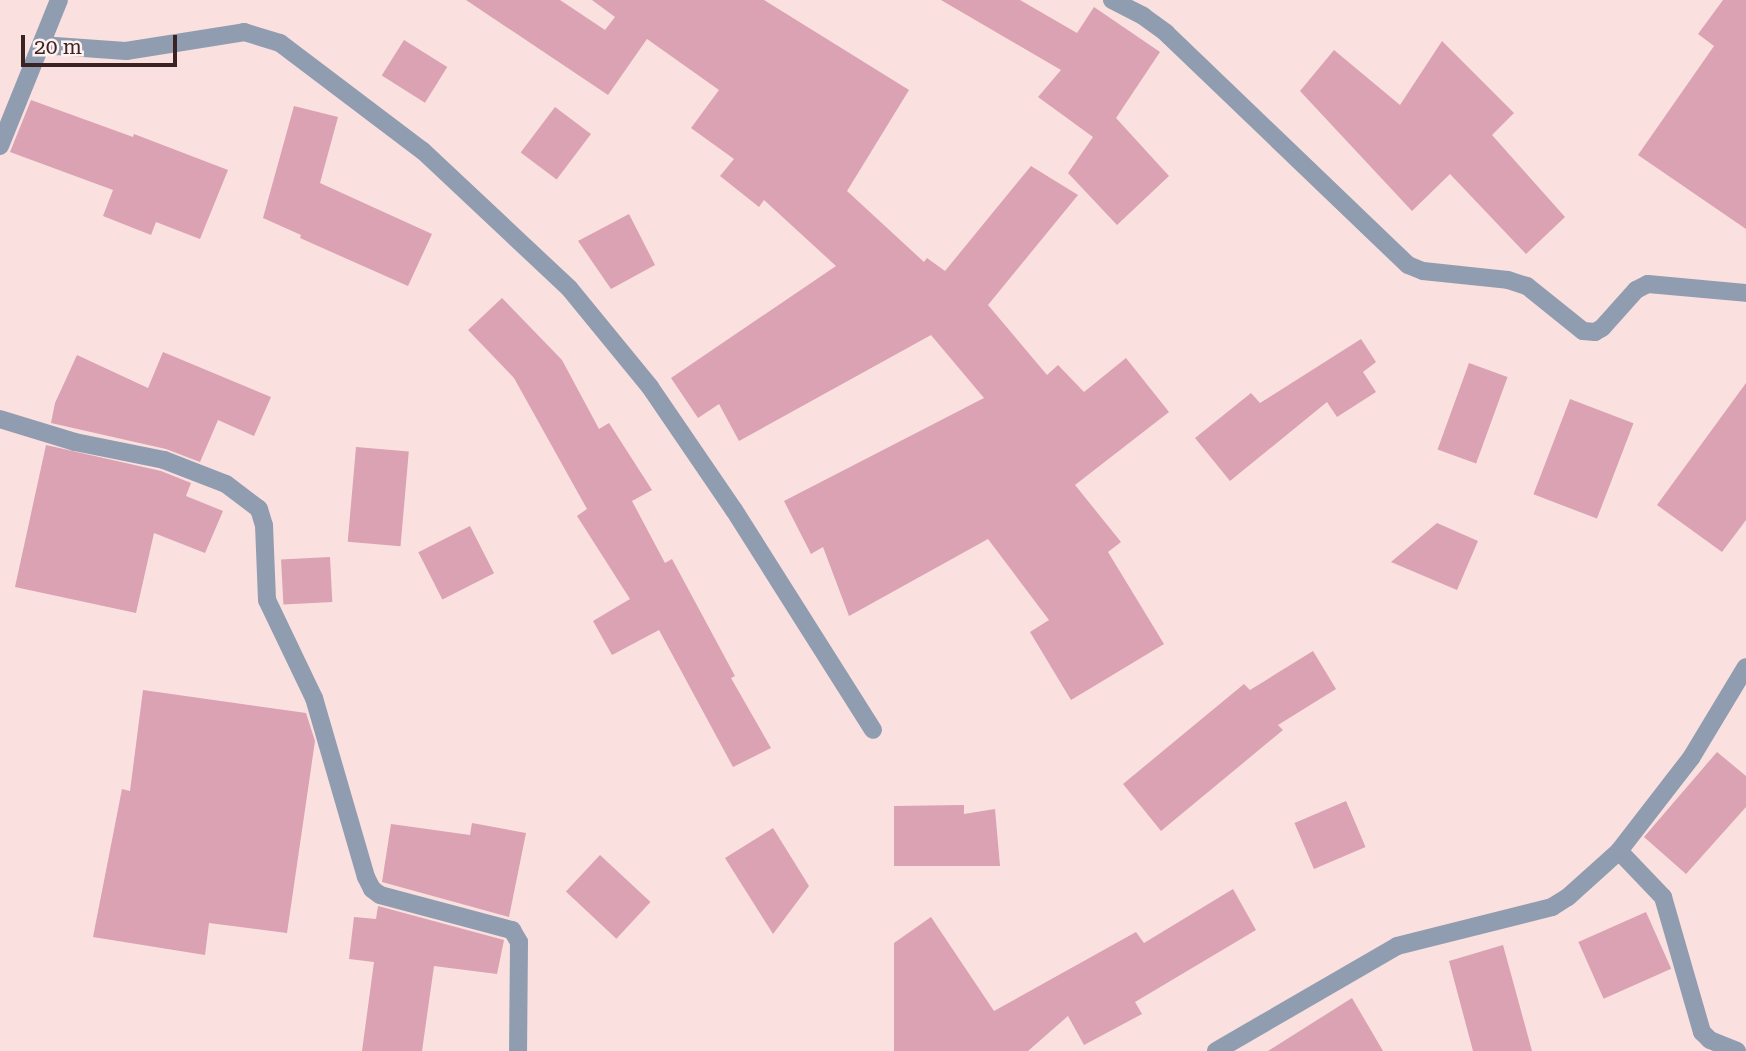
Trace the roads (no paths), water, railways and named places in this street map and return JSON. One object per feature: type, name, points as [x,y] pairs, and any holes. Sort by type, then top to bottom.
[{"type":"street","points":[[0,146],[59,0]]},
{"type":"street","points":[[1112,0],[1143,16],[1166,33],[1408,265],[1527,286],[1583,331],[1595,332],[1636,290],[1648,284],[1746,293]]},
{"type":"street","points":[[41,45],[126,51],[244,32],[281,43],[423,151],[569,288],[649,387],[734,510],[873,730]]},
{"type":"street","points":[[0,419],[75,442],[164,460],[226,484],[259,509],[264,525],[267,600],[314,698],[366,877],[372,889],[380,895],[512,930],[519,942],[518,1051]]},
{"type":"street","points":[[1216,1051],[1397,946],[1552,907],[1568,897],[1619,851],[1709,733],[1746,667]]},
{"type":"street","points":[[1619,851],[1663,897],[1702,1032],[1710,1040],[1737,1051]]}]
